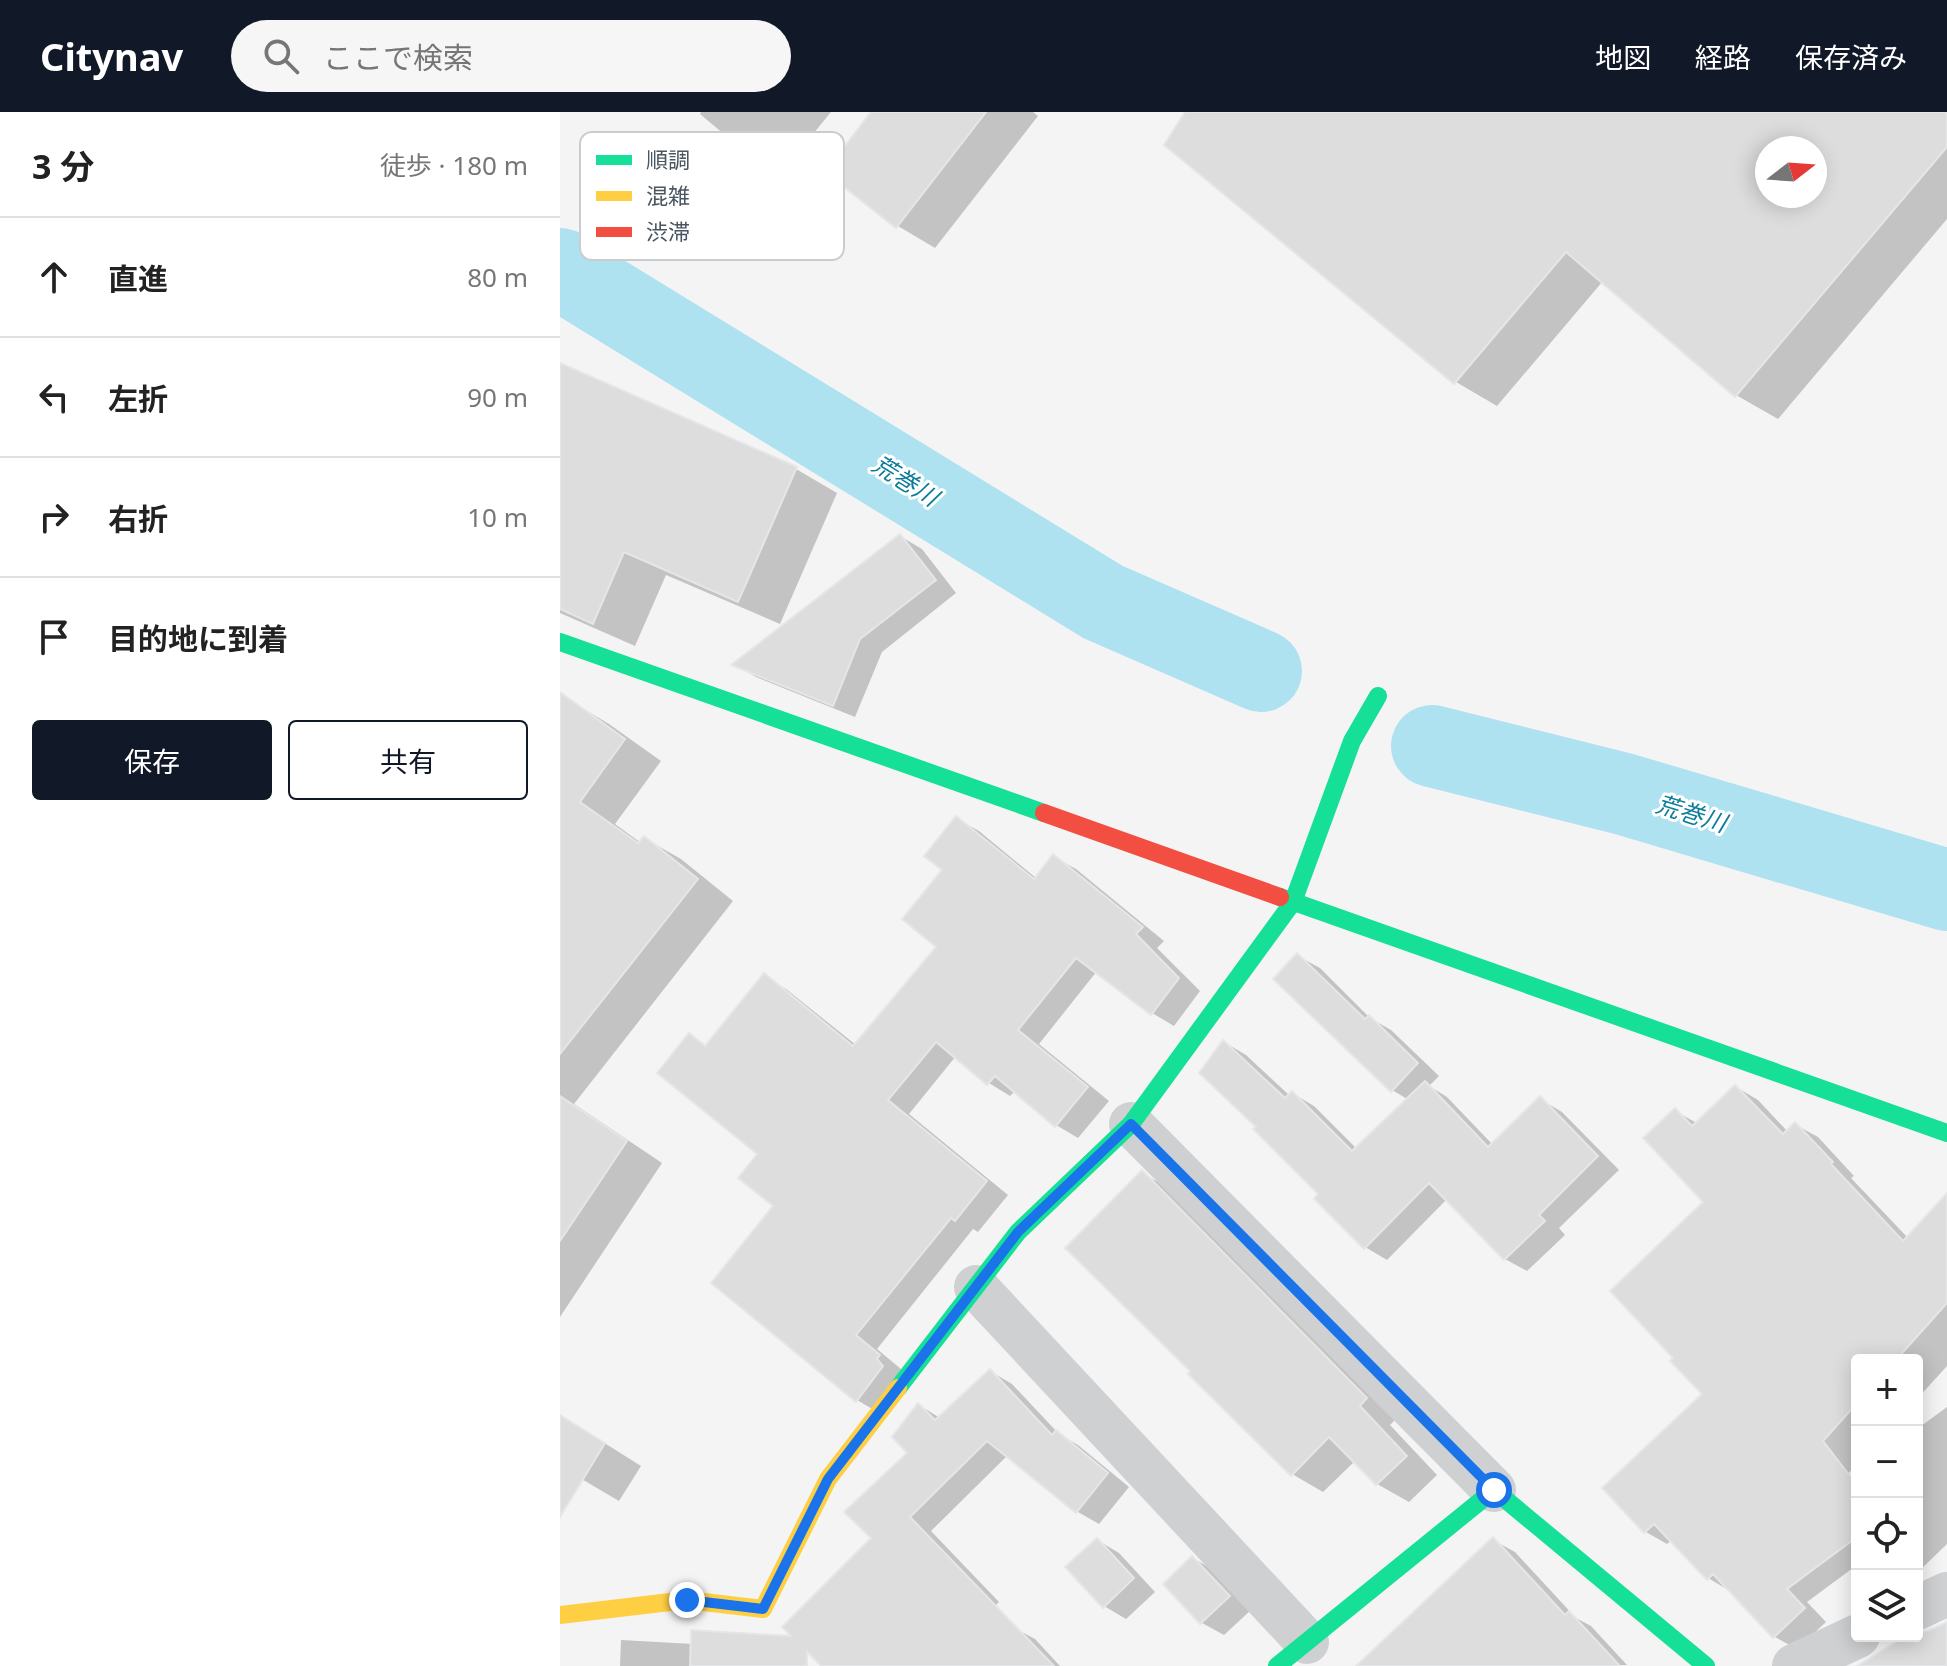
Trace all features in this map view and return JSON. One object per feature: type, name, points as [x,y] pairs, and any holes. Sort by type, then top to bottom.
[{"type":"street","points":[[560,642],[1947,1133]]},
{"type":"street","points":[[560,1615],[687,1600],[763,1609],[828,1479],[1018,1232],[1131,1124],[1293,902],[1352,741],[1378,696]]},
{"type":"street","points":[[1131,1124],[1494,1490],[1706,1666]]},
{"type":"street","points":[[976,1287],[1292,1654],[1494,1490]]},
{"type":"street","points":[[1923,1605],[1947,1594]]},
{"type":"street","points":[[1794,1666],[1851,1639]]},
{"type":"building","points":[[871,112],[986,112],[896,228],[844,187],[844,147]]},
{"type":"building","points":[[1185,112],[1947,112],[1947,147],[1735,397],[1566,252],[1454,384],[1164,145]]},
{"type":"building","points":[[560,363],[797,467],[738,602],[624,552],[593,624],[560,609]]},
{"type":"building","points":[[900,534],[936,580],[860,639],[833,706],[731,665]]},
{"type":"building","points":[[560,692],[625,739],[580,802],[638,843],[644,836],[698,879],[560,1054]]},
{"type":"building","points":[[956,816],[1034,879],[1053,854],[1143,927],[1136,934],[1179,978],[1151,1015],[1076,958],[1018,1030],[1088,1087],[1055,1127],[995,1076],[987,1085],[936,1042],[888,1100],[987,1181],[955,1221],[951,1218],[856,1335],[880,1355],[877,1359],[883,1366],[856,1402],[711,1283],[773,1206],[738,1178],[757,1154],[657,1073],[689,1033],[705,1046],[764,973],[853,1046],[936,947],[902,919],[942,870],[924,856]]},
{"type":"building","points":[[1297,953],[1365,1019],[1369,1015],[1418,1063],[1391,1092],[1273,979]]},
{"type":"building","points":[[1223,1040],[1285,1098],[1292,1091],[1352,1151],[1425,1081],[1488,1147],[1540,1096],[1598,1156],[1539,1215],[1545,1221],[1504,1260],[1429,1183],[1364,1249],[1314,1199],[1318,1194],[1253,1129],[1256,1127],[1199,1073]]},
{"type":"building","points":[[1735,1085],[1783,1134],[1795,1122],[1903,1241],[1947,1193],[1947,1303],[1901,1354],[1851,1354],[1851,1410],[1823,1441],[1851,1477],[1851,1541],[1787,1589],[1805,1608],[1773,1638],[1713,1574],[1707,1580],[1654,1524],[1644,1533],[1602,1488],[1702,1394],[1610,1291],[1703,1202],[1643,1138],[1675,1108],[1692,1126]]},
{"type":"building","points":[[560,1096],[627,1141],[560,1241]]},
{"type":"building","points":[[1142,1170],[1367,1398],[1360,1406],[1407,1456],[1376,1485],[1329,1437],[1291,1476],[1065,1248]]},
{"type":"building","points":[[990,1369],[1052,1435],[1056,1430],[1108,1473],[1076,1513],[987,1441],[910,1517],[1054,1666],[821,1666],[807,1652],[807,1666],[690,1666],[691,1630],[791,1636],[782,1627],[871,1538],[844,1512],[907,1453],[892,1437],[918,1403],[935,1420]]},
{"type":"building","points":[[560,1415],[605,1443],[560,1517]]},
{"type":"building","points":[[1493,1537],[1565,1615],[1569,1611],[1620,1666],[1356,1666]]},
{"type":"building","points":[[1097,1538],[1134,1578],[1103,1608],[1065,1567]]},
{"type":"building","points":[[1192,1556],[1230,1596],[1200,1624],[1163,1584]]},
{"type":"building","points":[[1947,1622],[1947,1666],[1857,1666],[1896,1642],[1923,1642],[1923,1632]]},
{"type":"waterway","name":"荒巻川","points":[[560,269],[1103,602],[1261,671]]},
{"type":"waterway","name":"荒巻川","points":[[1432,746],[1624,794],[1947,890]]},
{"type":"traffic: fast","points":[[560,642],[1044,813]]},
{"type":"traffic: fast","points":[[898,1388],[1018,1232],[1131,1124],[1293,902],[1352,741],[1378,696]]},
{"type":"traffic: fast","points":[[1280,897],[1947,1133]]},
{"type":"traffic: fast","points":[[1277,1666],[1494,1490],[1706,1666]]},
{"type":"traffic: slow","points":[[560,1615],[687,1600],[763,1609],[828,1479],[898,1388]]},
{"type":"traffic: jam","points":[[1044,813],[1280,897]]},
{"type":"route","points":[[687,1600],[763,1609],[828,1479],[1018,1232],[1131,1124],[1494,1490]]}]
